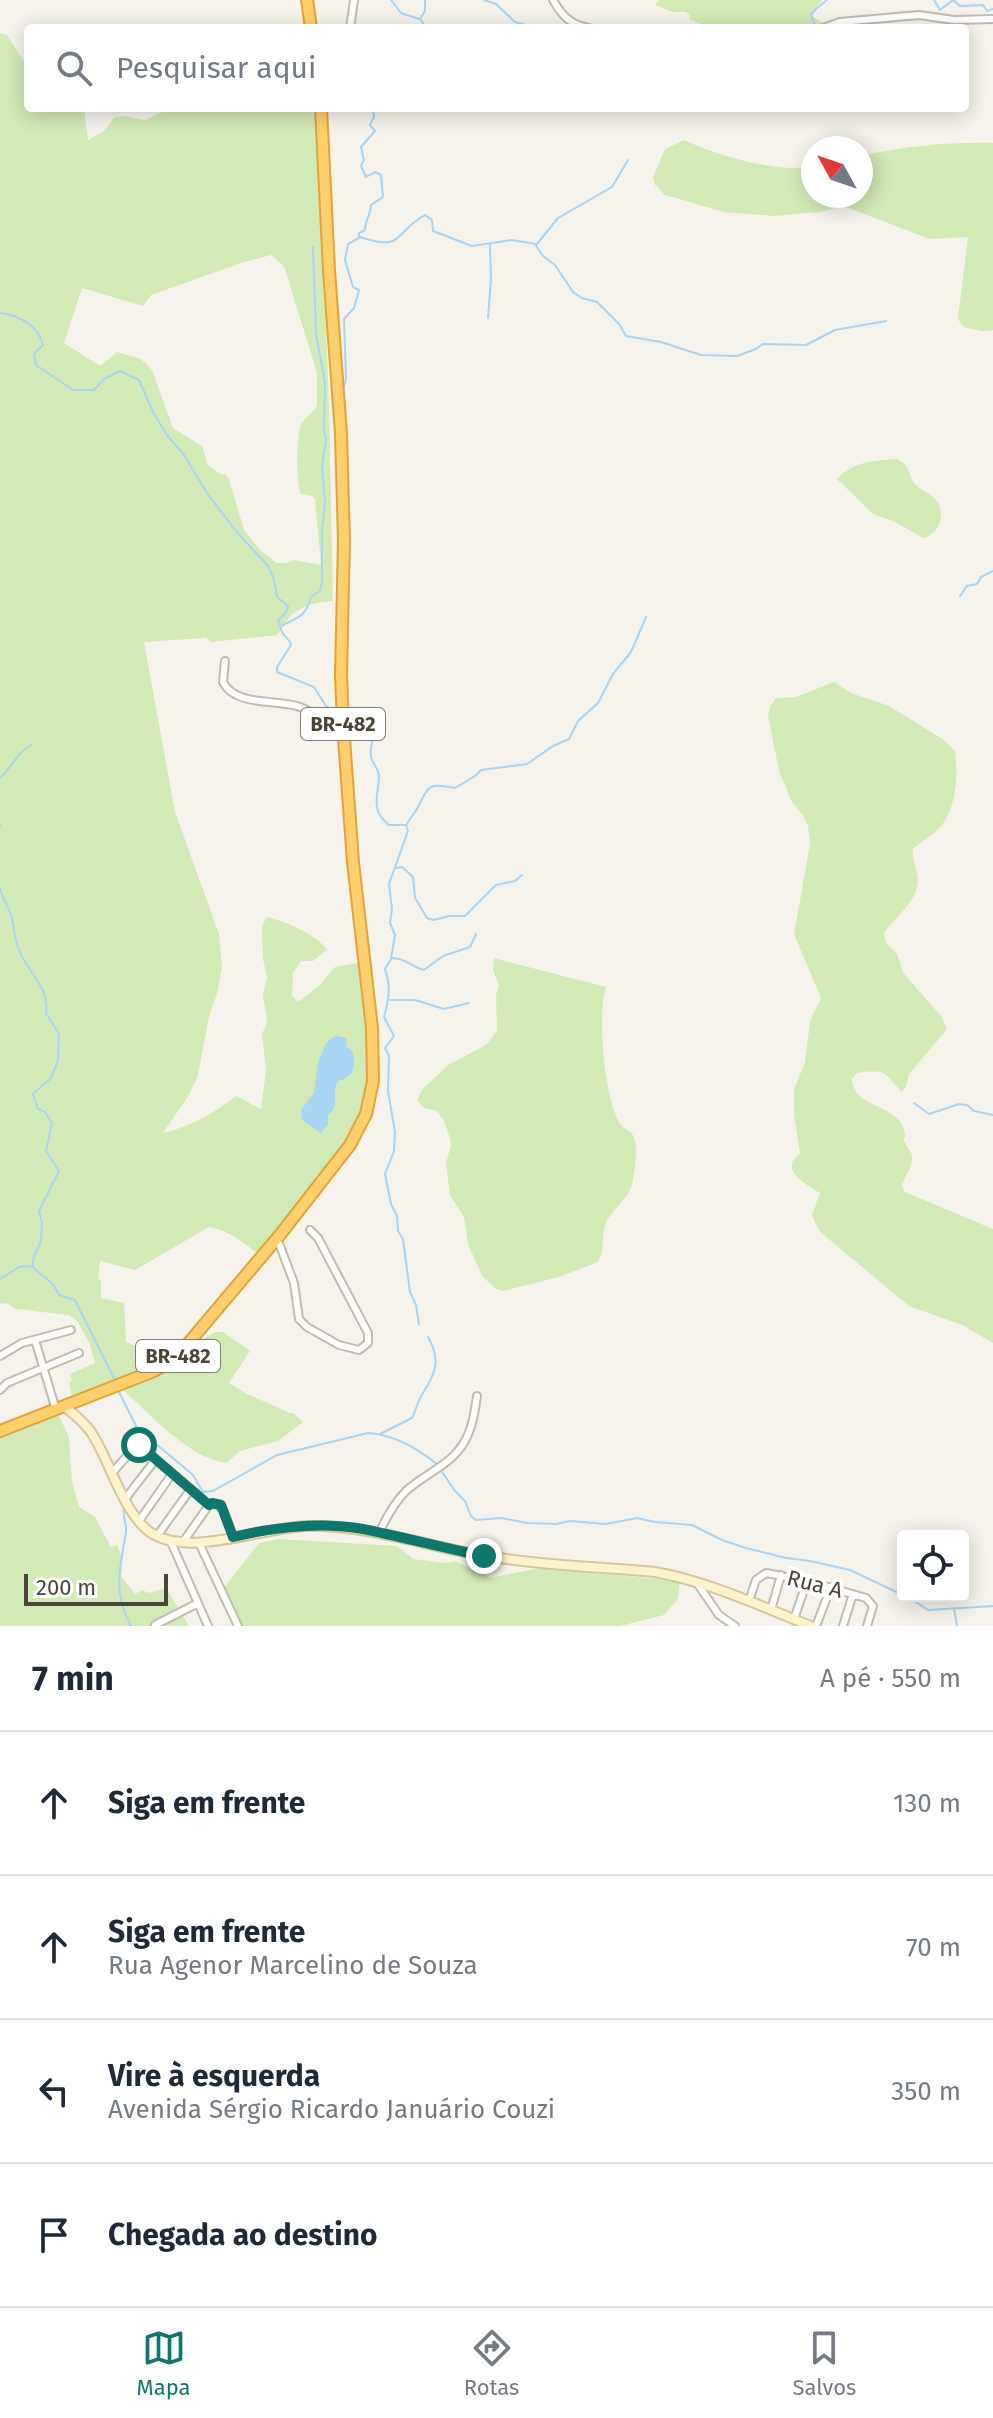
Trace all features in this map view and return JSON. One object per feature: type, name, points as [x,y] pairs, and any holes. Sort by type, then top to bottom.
[{"type":"highway","points":[[307,0],[310,24]]},
{"type":"highway","name":"BR-482","points":[[0,1431],[154,1371],[175,1359],[219,1309],[350,1145],[366,1114],[374,1064],[343,736],[342,464],[321,112]]},
{"type":"street","points":[[351,24],[354,0]]},
{"type":"street","points":[[553,0],[574,24]]},
{"type":"street","points":[[834,24],[919,15],[954,20],[993,19]]},
{"type":"street","points":[[225,661],[223,682],[230,691],[264,702],[299,707],[343,736]]},
{"type":"street","points":[[277,1238],[294,1283],[299,1319],[339,1345],[359,1350],[368,1343],[368,1333],[318,1238],[310,1230]]},
{"type":"street","points":[[0,1356],[22,1343],[71,1330]]},
{"type":"street","points":[[35,1340],[60,1408],[91,1433],[139,1521],[147,1530],[171,1542],[199,1543],[304,1526],[361,1529],[484,1556],[655,1572],[695,1580],[814,1626],[831,1587]]},
{"type":"street","points":[[0,1390],[7,1383],[79,1353]]},
{"type":"street","points":[[379,1533],[388,1514],[403,1495],[456,1454],[469,1434],[477,1396]]},
{"type":"street","points":[[112,1473],[137,1445],[142,1446],[209,1505]]},
{"type":"street","points":[[125,1499],[156,1459]]},
{"type":"street","points":[[139,1521],[172,1474]]},
{"type":"street","points":[[157,1536],[190,1490]]},
{"type":"street","points":[[183,1542],[212,1503],[221,1505],[233,1537]]},
{"type":"street","points":[[171,1542],[208,1626]]},
{"type":"street","points":[[199,1543],[238,1626]]},
{"type":"street","name":"Rua A","points":[[749,1601],[759,1577],[766,1573],[781,1575],[866,1598],[872,1604],[867,1626]]},
{"type":"street","points":[[771,1610],[781,1575]]},
{"type":"street","points":[[695,1580],[719,1615],[735,1626]]},
{"type":"street","points":[[794,1619],[807,1581]]},
{"type":"street","points":[[843,1626],[853,1594]]},
{"type":"street","points":[[155,1625],[198,1603]]},
{"type":"green space","points":[[659,0],[822,0],[811,15],[824,24],[700,24],[689,19],[686,12],[673,12],[655,5]]},
{"type":"green space","points":[[0,33],[7,35],[24,62],[24,112],[84,112],[88,140],[104,131],[114,118],[124,116],[145,120],[162,112],[319,112],[333,601],[315,603],[298,610],[277,635],[211,642],[206,638],[144,642],[175,812],[219,934],[222,967],[198,1075],[189,1095],[163,1133],[201,1119],[236,1096],[261,1109],[266,1071],[262,1034],[267,1022],[263,994],[267,978],[262,926],[267,917],[300,929],[327,950],[313,961],[301,961],[293,973],[292,995],[298,1002],[319,986],[335,967],[363,962],[371,1070],[362,1112],[354,1132],[260,1255],[229,1234],[209,1227],[135,1270],[100,1261],[98,1279],[101,1280],[101,1298],[124,1303],[126,1342],[136,1346],[143,1358],[143,1370],[72,1398],[70,1374],[95,1363],[89,1342],[77,1321],[69,1315],[16,1309],[6,1303],[0,1304]],"holes":[[[271,255],[284,266],[317,373],[317,406],[301,425],[297,461],[301,494],[315,499],[321,565],[294,560],[277,563],[261,551],[244,530],[229,479],[208,465],[202,446],[173,428],[152,370],[141,359],[117,352],[100,366],[64,343],[82,288],[143,306],[151,295]]]},
{"type":"green space","points":[[684,140],[730,157],[765,165],[801,168],[801,208],[835,208],[774,216],[724,212],[665,195],[655,185],[653,177],[665,149]]},
{"type":"green space","points":[[993,143],[993,330],[963,327],[958,319],[968,237],[930,239],[848,208],[873,208],[873,154],[927,145]]},
{"type":"green space","points":[[897,459],[905,465],[916,485],[935,498],[940,506],[941,518],[929,536],[923,538],[873,514],[837,479],[857,465]]},
{"type":"green space","points":[[834,682],[851,693],[889,706],[944,740],[955,751],[956,780],[951,808],[939,829],[913,849],[917,888],[910,902],[884,933],[886,943],[897,954],[904,974],[942,1017],[947,1029],[909,1074],[902,1092],[880,1072],[857,1073],[852,1079],[854,1089],[860,1096],[896,1117],[902,1124],[904,1140],[912,1155],[902,1185],[905,1192],[993,1229],[993,1343],[962,1325],[909,1306],[824,1235],[812,1215],[820,1193],[802,1181],[792,1168],[800,1153],[794,1090],[805,1062],[810,1021],[821,998],[794,934],[810,844],[808,826],[792,802],[779,771],[768,715],[776,698],[796,697]]},
{"type":"green space","points":[[494,958],[606,987],[602,1036],[606,1078],[615,1113],[621,1125],[634,1137],[636,1152],[631,1186],[608,1220],[598,1262],[559,1277],[503,1291],[482,1276],[468,1244],[464,1217],[450,1195],[446,1163],[451,1145],[444,1121],[437,1111],[424,1108],[417,1100],[422,1090],[448,1065],[486,1045],[497,1031],[496,995],[499,985],[493,970]]},
{"type":"green space","points":[[223,1332],[250,1351],[229,1383],[293,1413],[303,1422],[278,1441],[240,1451],[226,1463],[211,1459],[183,1443],[121,1388],[170,1368],[203,1339]]},
{"type":"green space","points":[[57,1412],[69,1437],[72,1482],[79,1507],[95,1517],[111,1547],[117,1545],[122,1557],[121,1576],[135,1594],[142,1590],[149,1593],[166,1588],[189,1626],[0,1626],[0,1435]]},
{"type":"green space","points":[[278,1539],[397,1546],[413,1559],[455,1561],[491,1578],[539,1568],[680,1581],[678,1599],[664,1615],[620,1626],[242,1626],[224,1588],[259,1543]]},
{"type":"water","points":[[335,1036],[347,1038],[346,1046],[352,1051],[354,1066],[348,1077],[338,1081],[334,1108],[321,1133],[302,1120],[301,1110],[314,1093],[318,1063],[326,1043]]},
{"type":"waterway","points":[[391,0],[401,13],[419,19]]},
{"type":"waterway","points":[[423,24],[420,19],[425,11],[425,0]]},
{"type":"waterway","points":[[484,0],[496,4],[515,22],[522,24]]},
{"type":"waterway","points":[[814,24],[811,15],[827,0]]},
{"type":"waterway","points":[[934,0],[940,10],[953,0],[960,6],[983,5],[987,11],[993,9]]},
{"type":"waterway","points":[[342,393],[346,379],[344,319],[354,308],[359,290],[353,287],[345,260],[348,244],[365,230],[371,205],[383,197],[381,175],[375,172],[366,177],[361,166],[364,160],[361,147],[375,131],[370,125],[373,112]]},
{"type":"waterway","points":[[537,244],[558,218],[612,187],[628,160]]},
{"type":"waterway","points":[[360,237],[391,241],[425,215],[432,220],[433,231],[472,246],[512,240],[535,244],[543,256],[555,265],[573,292],[597,302],[619,324],[626,336],[661,342],[701,355],[737,356],[763,344],[806,345],[835,330],[886,321]]},
{"type":"waterway","points":[[488,318],[490,245]]},
{"type":"waterway","points":[[283,625],[304,612],[311,597],[320,591],[322,582],[325,382],[316,334],[313,247]]},
{"type":"waterway","points":[[0,313],[14,316],[33,327],[43,345],[34,354],[36,365],[73,390],[94,390],[104,379],[120,371],[139,380],[167,435],[235,530],[268,566],[277,597],[288,606],[278,621],[291,645],[277,672],[314,687],[326,706],[338,713]]},
{"type":"waterway","points":[[960,596],[967,586],[977,584],[981,577],[993,571]]},
{"type":"waterway","points":[[407,824],[431,787],[455,788],[481,770],[527,764],[569,739],[578,721],[598,703],[613,674],[631,652],[646,617]]},
{"type":"waterway","points":[[348,716],[367,721],[373,729],[371,753],[379,775],[376,803],[379,814],[389,825],[405,825]]},
{"type":"waterway","points":[[0,778],[21,752],[31,745]]},
{"type":"waterway","points":[[406,825],[408,831],[389,884],[390,923],[395,935],[391,959],[385,969],[389,993],[384,1017],[394,1036],[385,1048],[389,1056],[388,1091],[395,1132],[394,1151],[385,1174],[398,1231],[403,1239],[410,1292],[419,1324]]},
{"type":"waterway","points":[[396,868],[402,867],[413,877],[415,898],[427,918],[433,920],[465,916],[496,885],[515,881],[522,875]]},
{"type":"waterway","points":[[0,888],[12,918],[19,950],[42,988],[46,1013],[59,1034],[58,1061],[51,1078],[33,1094],[38,1109],[45,1112],[52,1123],[46,1151],[59,1171],[39,1211],[41,1241],[33,1266]]},
{"type":"waterway","points":[[392,958],[424,970],[443,956],[470,947],[476,934]]},
{"type":"waterway","points":[[390,1000],[415,1000],[444,1009],[469,1003]]},
{"type":"waterway","points":[[914,1103],[929,1114],[959,1104],[993,1115]]},
{"type":"waterway","points":[[0,1279],[19,1267],[31,1266],[53,1284],[59,1295],[75,1300],[115,1380]]},
{"type":"waterway","points":[[380,1434],[412,1418],[435,1366],[435,1353],[428,1337]]},
{"type":"waterway","points":[[118,1390],[137,1428],[193,1475],[203,1492],[213,1491],[277,1455],[368,1433],[406,1444],[439,1466]]},
{"type":"waterway","points":[[442,1472],[476,1520],[501,1518],[527,1523],[570,1521],[606,1524],[637,1518],[692,1525],[746,1548],[850,1570],[928,1610],[993,1606]]},
{"type":"waterway","points":[[130,1500],[144,1479]]},
{"type":"waterway","points":[[124,1508],[126,1532],[119,1591],[131,1626]]},
{"type":"waterway","points":[[954,1609],[957,1626]]},
{"type":"route","points":[[139,1445],[209,1505],[221,1505],[233,1537],[280,1528],[331,1526],[361,1529],[484,1556]]}]
